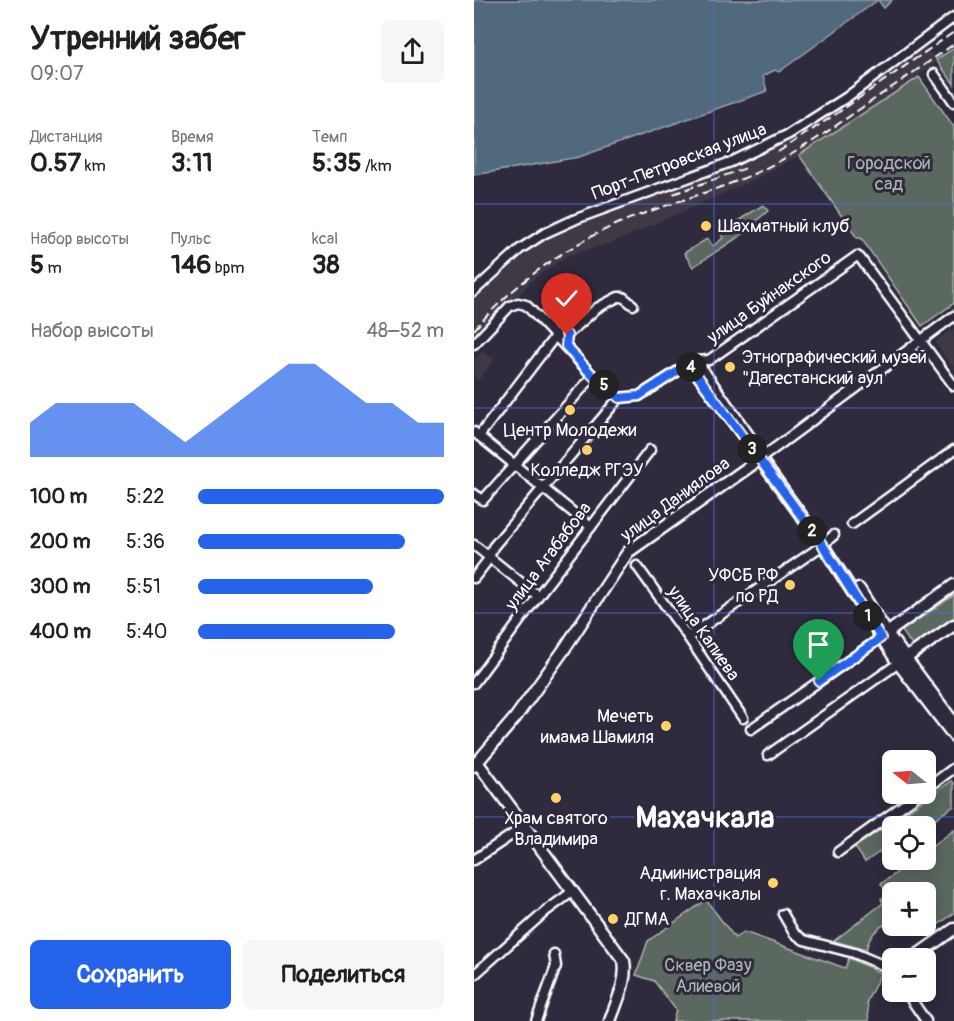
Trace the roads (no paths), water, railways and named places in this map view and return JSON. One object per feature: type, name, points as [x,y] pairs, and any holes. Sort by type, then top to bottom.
[{"type":"main road","points":[[761,457],[828,540],[884,635],[954,736]]},
{"type":"main road","name":"улица Даниялова","points":[[476,764],[522,708],[563,651],[628,552],[761,457]]},
{"type":"main road","points":[[884,635],[954,585]]},
{"type":"main road","points":[[902,661],[954,625]]},
{"type":"main road","points":[[902,661],[954,723]]},
{"type":"main road","points":[[476,764],[621,958],[623,974],[609,1021]]},
{"type":"main road","points":[[571,893],[622,958],[625,967],[623,982],[609,1021]]},
{"type":"main road","points":[[928,948],[954,930]]},
{"type":"street","name":"Порт-Петровская улица","points":[[474,291],[520,249],[544,232],[731,162],[789,134],[847,97],[954,17]]},
{"type":"street","points":[[934,74],[954,102]]},
{"type":"street","name":"улица Буйнакского","points":[[619,398],[639,396],[693,363],[709,360],[857,256],[921,339]]},
{"type":"street","points":[[566,346],[567,335],[597,308],[618,297],[623,297],[633,305]]},
{"type":"street","points":[[474,344],[510,306],[522,303],[530,308],[593,376],[619,398],[486,554],[474,578]]},
{"type":"street","name":"улица Даниялова","points":[[761,457],[954,316]]},
{"type":"street","points":[[556,335],[476,434],[591,527]]},
{"type":"street","points":[[921,339],[954,386]]},
{"type":"street","points":[[693,363],[761,457]]},
{"type":"street","points":[[474,494],[483,500],[593,376]]},
{"type":"street","name":"улица Агабабова","points":[[474,683],[537,596],[650,450]]},
{"type":"street","points":[[852,524],[954,450]]},
{"type":"street","points":[[688,637],[828,540]]},
{"type":"street","points":[[474,545],[537,596]]},
{"type":"street","points":[[474,558],[486,554]]},
{"type":"street","name":"улица Капиева","points":[[637,566],[743,718]]},
{"type":"street","points":[[751,729],[884,635]]},
{"type":"street","points":[[768,755],[902,661]]},
{"type":"street","points":[[936,782],[954,768]]},
{"type":"street","points":[[838,852],[905,804]]},
{"type":"street","points":[[474,860],[524,827]]},
{"type":"street","points":[[474,975],[546,911],[571,893]]},
{"type":"street","points":[[783,914],[794,933],[804,939],[854,953],[882,965]]},
{"type":"street","points":[[536,1021],[556,966],[554,954]]},
{"type":"street","points":[[913,1002],[926,1021]]},
{"type":"water","points":[[474,0],[878,0],[779,72],[775,70],[763,76],[767,91],[579,157],[474,175]]},
{"type":"water","points":[[878,0],[892,0],[884,8]]},
{"type":"railway","points":[[778,152],[954,32]]},
{"type":"railway","points":[[474,330],[528,278],[591,236],[653,210],[733,183],[776,163],[823,134],[954,44]]},
{"type":"railway","points":[[673,194],[749,167]]},
{"type":"place","name":"Шахматный клуб","points":[[706,226]]},
{"type":"place","name":"Этнографический музей \"Дагестанский аул","points":[[730,367]]},
{"type":"place","name":"Центр Молодежи","points":[[570,410]]},
{"type":"place","name":"Колледж РГЭУ","points":[[587,450]]},
{"type":"place","name":"УФСБ РФ по РД","points":[[790,585]]},
{"type":"place","name":"Мечеть имама Шамиля","points":[[666,726]]},
{"type":"place","name":"Храм святого Владимира","points":[[556,798]]},
{"type":"place","name":"Администрация г. Махачкалы","points":[[773,883]]},
{"type":"place","name":"ДГМА","points":[[613,919]]},
{"type":"district","name":"Махачкала","points":[[705,817]]},
{"type":"park label","name":"Городской сад","points":[[889,174]]},
{"type":"park label","name":"Сквер Фазу Алиевой","points":[[708,975]]}]
